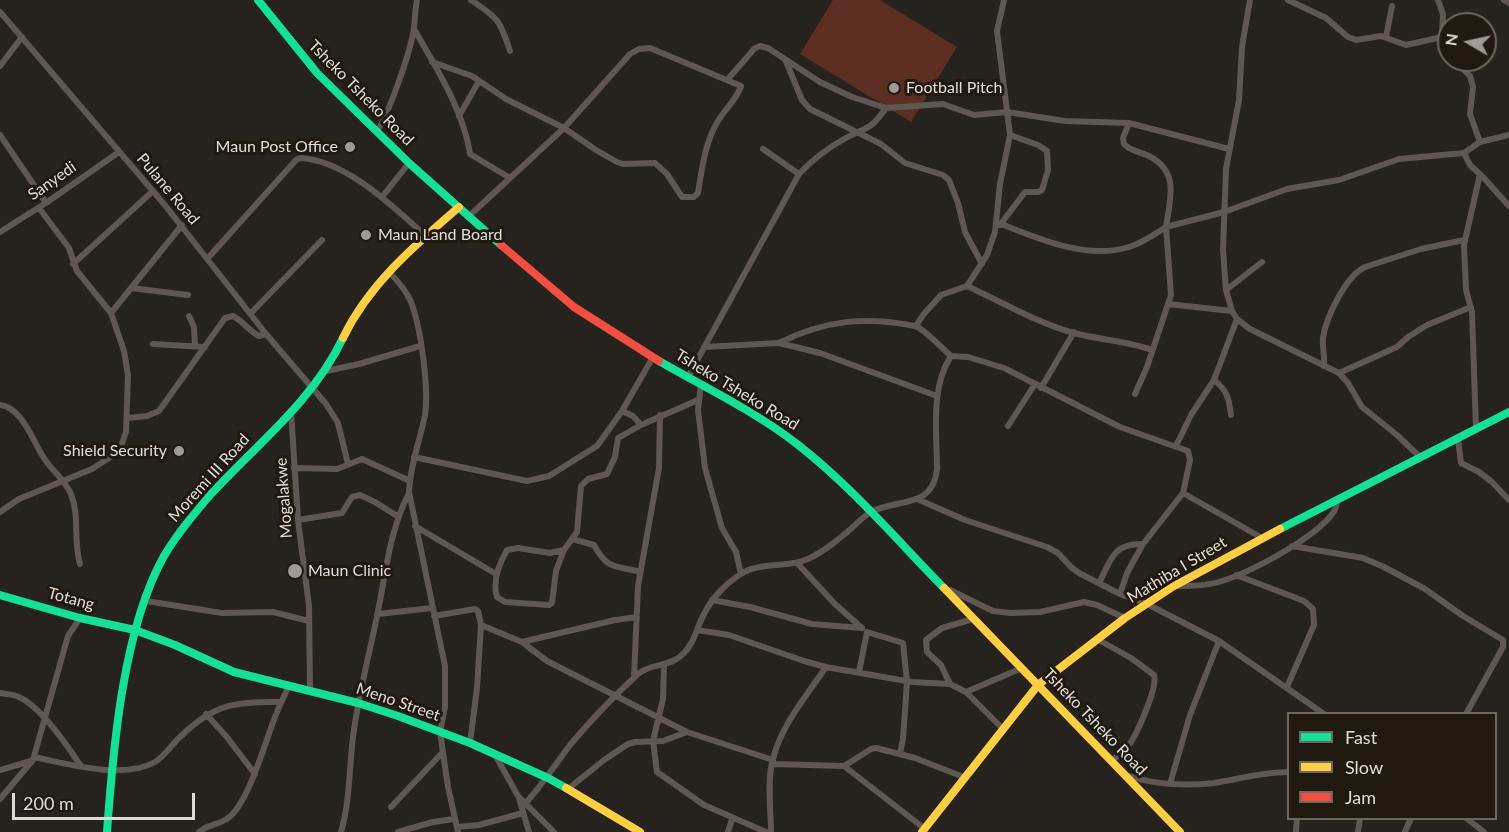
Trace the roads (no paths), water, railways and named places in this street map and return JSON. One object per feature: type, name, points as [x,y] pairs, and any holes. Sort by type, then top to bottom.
[{"type":"main road","name":"Tsheko Tsheko Road","points":[[258,0],[317,73],[468,217],[574,307],[796,443],[841,482],[1180,832]]},
{"type":"main road","name":"Moremi III Road","points":[[107,832],[112,771],[124,680],[135,630],[167,552],[176,537],[209,498],[326,371],[344,333],[362,304],[389,272],[459,207]]},
{"type":"main road","name":"Mathiba I Street","points":[[924,830],[1038,685],[1125,618],[1174,586],[1262,538],[1509,412]]},
{"type":"main road","name":"Totang","points":[[0,595],[80,618],[135,630]]},
{"type":"main road","name":"Meno Street","points":[[135,630],[175,645],[234,672],[358,703],[470,743],[548,778],[640,832]]},
{"type":"street","points":[[377,131],[385,117],[414,29],[417,0]]},
{"type":"street","points":[[471,0],[491,14],[502,27],[510,51]]},
{"type":"street","points":[[998,227],[1000,184],[1010,135],[997,31],[1004,0]]},
{"type":"street","points":[[1250,0],[1242,47],[1239,100],[1229,149],[1224,212],[1223,250],[1226,290],[1232,311],[1237,319],[1250,330],[1339,373],[1362,407],[1397,435],[1420,458]]},
{"type":"street","points":[[1288,0],[1326,18],[1352,39],[1360,41],[1382,36],[1406,45],[1437,38]]},
{"type":"street","points":[[1504,0],[1509,3]]},
{"type":"street","points":[[1386,37],[1392,6]]},
{"type":"street","name":"Pulane Road","points":[[0,12],[182,225],[266,334],[326,404],[338,423],[348,464]]},
{"type":"street","points":[[414,29],[459,116],[467,135],[470,154],[510,178]]},
{"type":"street","points":[[0,66],[22,37]]},
{"type":"street","points":[[728,79],[754,48],[760,46],[768,48],[820,82],[852,97],[886,108],[943,104],[974,114],[1007,112],[1065,121],[1129,123],[1229,149]]},
{"type":"street","points":[[432,62],[472,76],[506,99],[564,128],[617,162],[623,164],[655,163],[667,174],[682,197],[691,198],[698,193],[703,160],[715,128],[741,88],[739,84],[728,79],[650,48],[639,49],[630,54],[564,128],[468,217]]},
{"type":"street","points":[[784,58],[805,105],[817,114],[881,144],[905,163],[933,170],[949,180],[958,203],[962,225],[982,264]]},
{"type":"street","points":[[1466,72],[1470,76],[1473,87],[1470,114],[1480,142]]},
{"type":"street","points":[[459,116],[479,81]]},
{"type":"street","points":[[688,377],[799,174],[810,162],[846,138],[870,128],[886,108]]},
{"type":"street","points":[[1129,123],[1122,138],[1124,144],[1158,161],[1166,169],[1170,177],[1171,192],[1166,227],[1172,289],[1143,378],[1135,394]]},
{"type":"street","points":[[0,135],[46,203]]},
{"type":"street","points":[[916,326],[941,295],[967,286],[982,264],[998,227],[1025,192],[1042,190],[1048,170],[1047,151],[1038,145],[1010,135]]},
{"type":"street","points":[[998,227],[1063,248],[1105,250],[1128,248],[1150,238],[1166,227],[1224,212],[1287,189],[1339,180],[1400,159],[1464,153],[1480,142],[1509,135]]},
{"type":"street","points":[[763,149],[799,174]]},
{"type":"street","name":"Sanyedi","points":[[0,232],[39,208],[119,152]]},
{"type":"street","points":[[1464,153],[1470,165],[1509,206]]},
{"type":"street","points":[[208,258],[300,158],[339,167],[382,197],[426,236]]},
{"type":"street","points":[[382,197],[410,163]]},
{"type":"street","points":[[1476,429],[1474,345],[1471,307],[1466,290],[1464,240],[1480,174]]},
{"type":"street","points":[[73,264],[153,191]]},
{"type":"street","points":[[0,512],[19,499],[92,469],[112,456],[121,446],[128,418],[128,375],[124,351],[111,313],[73,264],[69,248],[39,208]]},
{"type":"street","points":[[111,313],[182,225]]},
{"type":"street","points":[[251,313],[322,240]]},
{"type":"street","points":[[1324,366],[1325,333],[1339,297],[1357,272],[1365,267],[1421,249],[1464,240]]},
{"type":"street","points":[[1226,290],[1262,262]]},
{"type":"street","points":[[389,272],[406,291],[411,303],[420,346],[426,403],[409,492],[445,666],[446,693],[440,732],[454,819],[457,830],[523,813]]},
{"type":"street","points":[[967,286],[1074,333],[1129,343],[1152,351]]},
{"type":"street","points":[[131,288],[188,295]]},
{"type":"street","points":[[1168,304],[1232,311]]},
{"type":"street","points":[[1339,373],[1397,347],[1427,325],[1471,307]]},
{"type":"street","points":[[189,316],[194,327],[195,346]]},
{"type":"street","points":[[128,418],[147,416],[159,411],[225,318],[233,316],[241,320],[254,334],[259,336],[266,334]]},
{"type":"street","points":[[1176,446],[1191,415],[1214,380],[1237,319]]},
{"type":"street","points":[[779,343],[813,330],[850,321],[873,320],[916,326],[951,356],[982,360],[1004,368],[1120,427],[1188,451],[1191,456],[1183,494],[1143,544],[1127,573],[1120,594]]},
{"type":"street","points":[[1008,426],[1074,333]]},
{"type":"street","points":[[704,347],[779,343],[820,353],[937,396]]},
{"type":"street","points":[[153,344],[205,347]]},
{"type":"street","points":[[326,371],[420,346]]},
{"type":"street","points":[[525,804],[548,778],[569,747],[634,678],[645,668],[664,664],[680,657],[688,649],[712,600],[741,574],[754,569],[797,563],[831,545],[870,513],[917,500],[928,492],[936,481],[937,396],[942,373],[951,356]]},
{"type":"street","points":[[414,457],[519,480],[535,480],[549,476],[597,446],[622,411],[653,357]]},
{"type":"street","points":[[1214,380],[1224,388],[1229,396],[1232,415]]},
{"type":"street","points":[[701,384],[698,400],[699,426],[705,468],[722,528],[736,552],[741,574]]},
{"type":"street","points":[[564,550],[550,553],[518,548],[509,549],[496,574],[497,597],[501,600],[550,605],[553,601],[556,571],[564,550],[579,524],[581,486],[588,480],[607,474],[615,457],[618,438],[660,415],[698,400]]},
{"type":"street","points":[[0,405],[12,409],[44,460],[71,493],[75,507],[77,553],[80,564]]},
{"type":"street","name":"Mogalakwe","points":[[291,411],[298,520],[309,606],[310,690]]},
{"type":"street","points":[[622,411],[633,416],[640,425]]},
{"type":"street","points":[[634,678],[640,572],[659,468],[660,415]]},
{"type":"street","points":[[1458,439],[1461,463],[1479,472],[1509,500]]},
{"type":"street","points":[[294,468],[331,470],[362,459],[410,481]]},
{"type":"street","points":[[341,832],[349,789],[358,703],[378,614],[390,542],[397,516],[409,492]]},
{"type":"street","points":[[1183,494],[1262,538]]},
{"type":"street","points":[[298,520],[342,513],[352,497],[360,495],[397,516]]},
{"type":"street","points":[[1174,586],[1212,584],[1236,575],[1292,546],[1327,520],[1335,510],[1337,499]]},
{"type":"street","points":[[917,500],[965,520],[1047,547],[1063,558],[1072,568],[1120,594],[1147,604],[1219,641],[1321,712]]},
{"type":"street","points":[[415,526],[496,574]]},
{"type":"street","points":[[572,539],[594,545],[599,556],[611,567],[640,572]]},
{"type":"street","points":[[1100,583],[1113,557],[1123,546],[1131,543],[1143,544]]},
{"type":"street","points":[[1292,546],[1363,558],[1384,567],[1425,589],[1463,616],[1503,640],[1503,646],[1467,712]]},
{"type":"street","points":[[797,563],[835,604],[864,630]]},
{"type":"street","points":[[1236,575],[1304,601],[1313,609],[1314,625],[1287,687]]},
{"type":"street","points":[[940,585],[993,611],[1040,612],[1084,602],[1097,604],[1125,618]]},
{"type":"street","points":[[712,600],[750,607],[812,624],[864,630],[903,643],[906,682],[900,754]]},
{"type":"street","points":[[146,601],[222,612],[273,612],[309,621]]},
{"type":"street","points":[[378,614],[432,608]]},
{"type":"street","points":[[434,616],[475,609],[478,611],[481,625],[477,688],[470,743]]},
{"type":"street","points":[[522,642],[637,617]]},
{"type":"street","points":[[0,800],[33,758],[68,636],[80,618]]},
{"type":"street","points":[[950,684],[940,665],[927,652],[926,640],[942,628],[974,619]]},
{"type":"street","points":[[481,625],[522,642],[547,661],[687,732],[772,762],[844,766],[873,748],[929,762],[966,778]]},
{"type":"street","points":[[697,630],[735,637],[826,667],[906,682],[950,684],[966,692],[1003,729]]},
{"type":"street","points":[[859,672],[864,630]]},
{"type":"street","points":[[1097,639],[1131,658],[1155,678],[1153,690],[1136,732],[1129,745],[1111,761]]},
{"type":"street","points":[[1170,784],[1190,715],[1219,641]]},
{"type":"street","points":[[664,664],[663,699],[653,741],[657,772],[686,794],[732,819],[766,832]]},
{"type":"street","points":[[771,832],[772,762],[781,736],[794,713],[826,667]]},
{"type":"street","points":[[966,692],[1022,668]]},
{"type":"street","points":[[199,832],[205,827],[228,818],[234,812],[255,774],[289,686]]},
{"type":"street","points":[[0,693],[17,696],[24,700],[44,718],[80,765]]},
{"type":"street","points":[[0,770],[33,758],[112,771],[140,766],[157,761],[179,737],[206,714],[235,704],[281,702]]},
{"type":"street","points":[[206,714],[255,774]]},
{"type":"street","points":[[568,789],[628,744],[663,741],[687,732]]},
{"type":"street","points":[[391,807],[442,753]]},
{"type":"street","points":[[494,753],[518,796],[554,832]]},
{"type":"street","points":[[844,766],[924,830]]},
{"type":"street","points":[[1123,774],[1144,781],[1170,784],[1211,783],[1258,774],[1287,772]]},
{"type":"street","points":[[518,796],[529,832]]},
{"type":"street","points":[[398,832],[433,822],[454,819]]},
{"type":"street","points":[[728,832],[732,819]]},
{"type":"street","points":[[1467,820],[1484,832]]},
{"type":"street","points":[[522,832],[526,824]]},
{"type":"place","name":"Football Pitch","points":[[894,88]]},
{"type":"place","name":"Maun Post Office","points":[[350,147]]},
{"type":"place","name":"Maun Land Board","points":[[366,235]]},
{"type":"place","name":"Shield Security","points":[[179,451]]},
{"type":"place","name":"Maun Clinic","points":[[295,571]]}]
